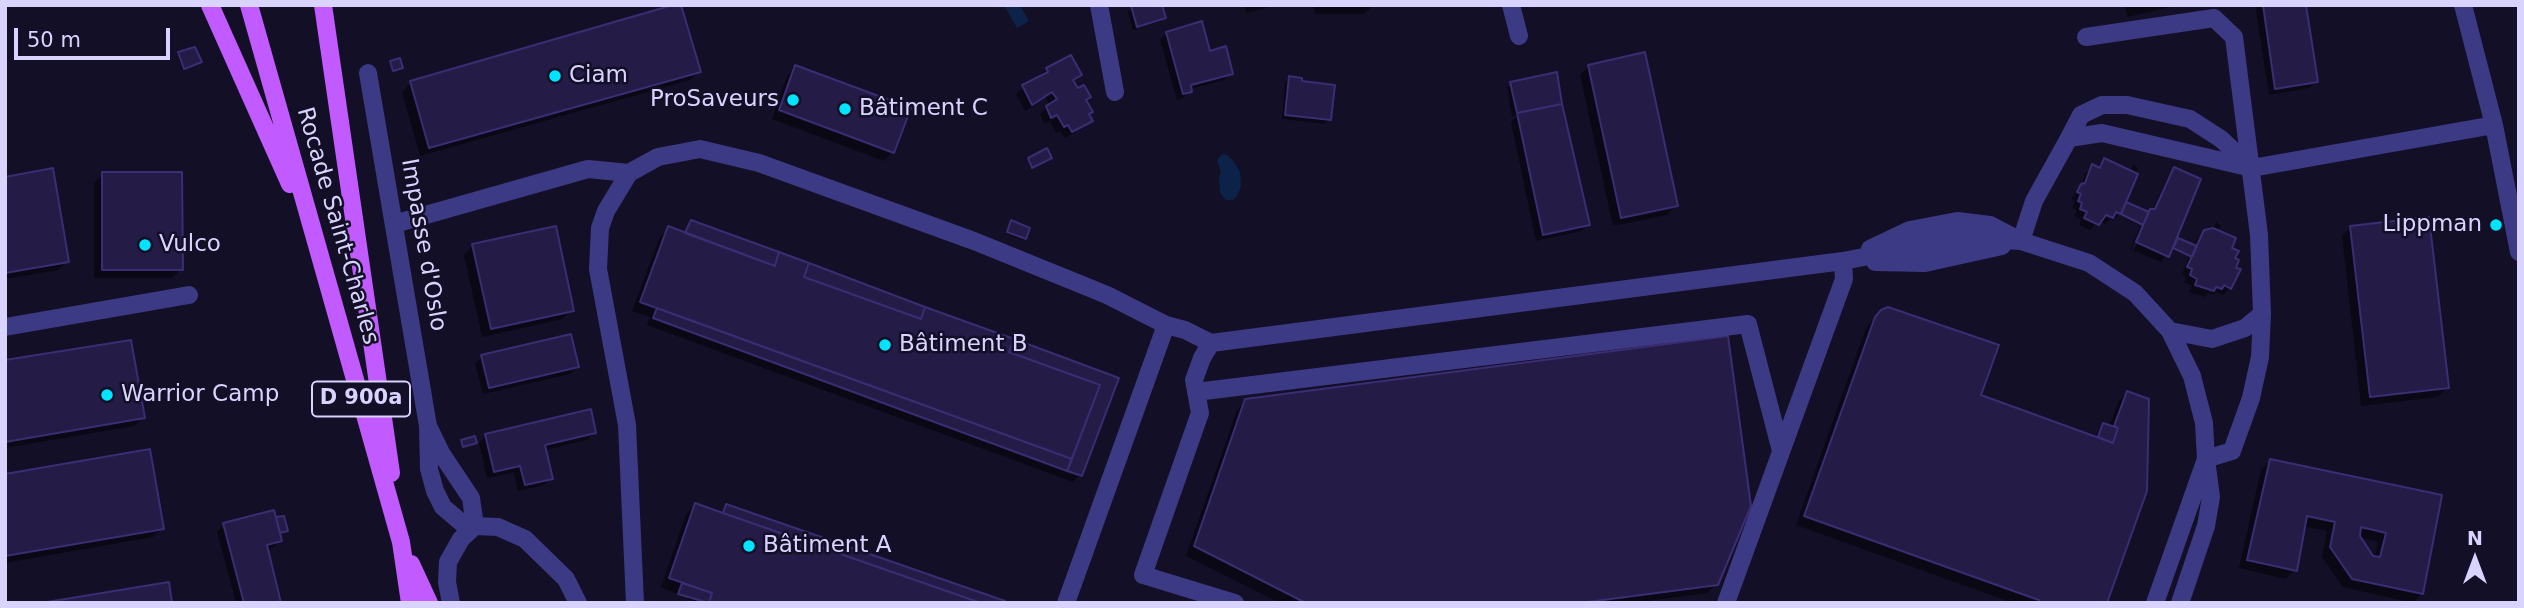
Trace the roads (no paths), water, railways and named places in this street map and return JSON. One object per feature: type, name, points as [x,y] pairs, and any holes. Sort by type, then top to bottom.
[{"type":"main road","points":[[210,5],[264,122],[320,256]]},
{"type":"main road","name":"Rocade Saint-Charles","points":[[249,5],[401,542],[410,603]]},
{"type":"main road","points":[[323,5],[401,542]]},
{"type":"main road","name":"Rocade Saint-Charles","points":[[401,542],[429,603]]},
{"type":"street","points":[[1099,5],[1115,92]]},
{"type":"street","points":[[1511,5],[1519,36]]},
{"type":"street","points":[[2463,5],[2494,125],[2519,252]]},
{"type":"street","points":[[2086,37],[2214,18],[2234,37],[2259,235],[2262,314],[2260,358],[2251,398],[2232,451],[2206,459]]},
{"type":"street","name":"Impasse d'Oslo","points":[[368,73],[428,426]]},
{"type":"street","points":[[2021,241],[2035,201],[2081,115],[2102,105],[2127,105],[2190,119],[2221,139],[2252,167]]},
{"type":"street","points":[[2069,138],[2102,134],[2252,167],[2494,125]]},
{"type":"street","points":[[635,603],[627,425],[598,269],[600,228],[606,211],[629,173],[658,157],[700,149],[759,163],[974,241],[1107,295],[1166,326],[1185,330],[1211,342],[1843,261],[1925,263],[2021,241]]},
{"type":"street","points":[[394,223],[589,169],[629,173]]},
{"type":"street","points":[[1843,261],[1909,230],[1957,221],[1990,225],[2021,241],[2089,263],[2135,293],[2170,331],[2192,376],[2204,423],[2211,497],[2206,526],[2180,603]]},
{"type":"street","points":[[1726,603],[1844,278],[1843,261]]},
{"type":"street","points":[[5,327],[189,295]]},
{"type":"street","points":[[2170,331],[2212,339],[2245,328],[2262,314]]},
{"type":"street","points":[[1196,392],[1748,324],[1782,451]]},
{"type":"street","points":[[1066,603],[1166,326]]},
{"type":"street","points":[[1211,342],[1194,380],[1200,413],[1143,575],[1235,603]]},
{"type":"street","points":[[428,426],[441,453],[471,498],[475,526]]},
{"type":"street","points":[[428,426],[429,470],[443,507],[463,524],[498,527],[525,539],[566,579],[578,603]]},
{"type":"street","points":[[2155,603],[2206,459]]},
{"type":"street","points":[[451,603],[447,582],[448,562],[461,539],[475,526]]},
{"type":"water","points":[[1004,5],[1020,5],[1029,21],[1017,28]]},
{"type":"water","points":[[1222,154],[1234,162],[1240,172],[1241,187],[1233,200],[1226,200],[1220,193],[1221,172],[1217,160]]},
{"type":"place","name":"Ciam","points":[[555,76]]},
{"type":"place","name":"ProSaveurs","points":[[793,100]]},
{"type":"place","name":"Bâtiment C","points":[[845,109]]},
{"type":"place","name":"Lippman","points":[[2496,225]]},
{"type":"place","name":"Vulco","points":[[145,245]]},
{"type":"place","name":"Bâtiment B","points":[[885,345]]},
{"type":"place","name":"Warrior Camp","points":[[107,395]]},
{"type":"place","name":"Bâtiment A","points":[[749,546]]}]
